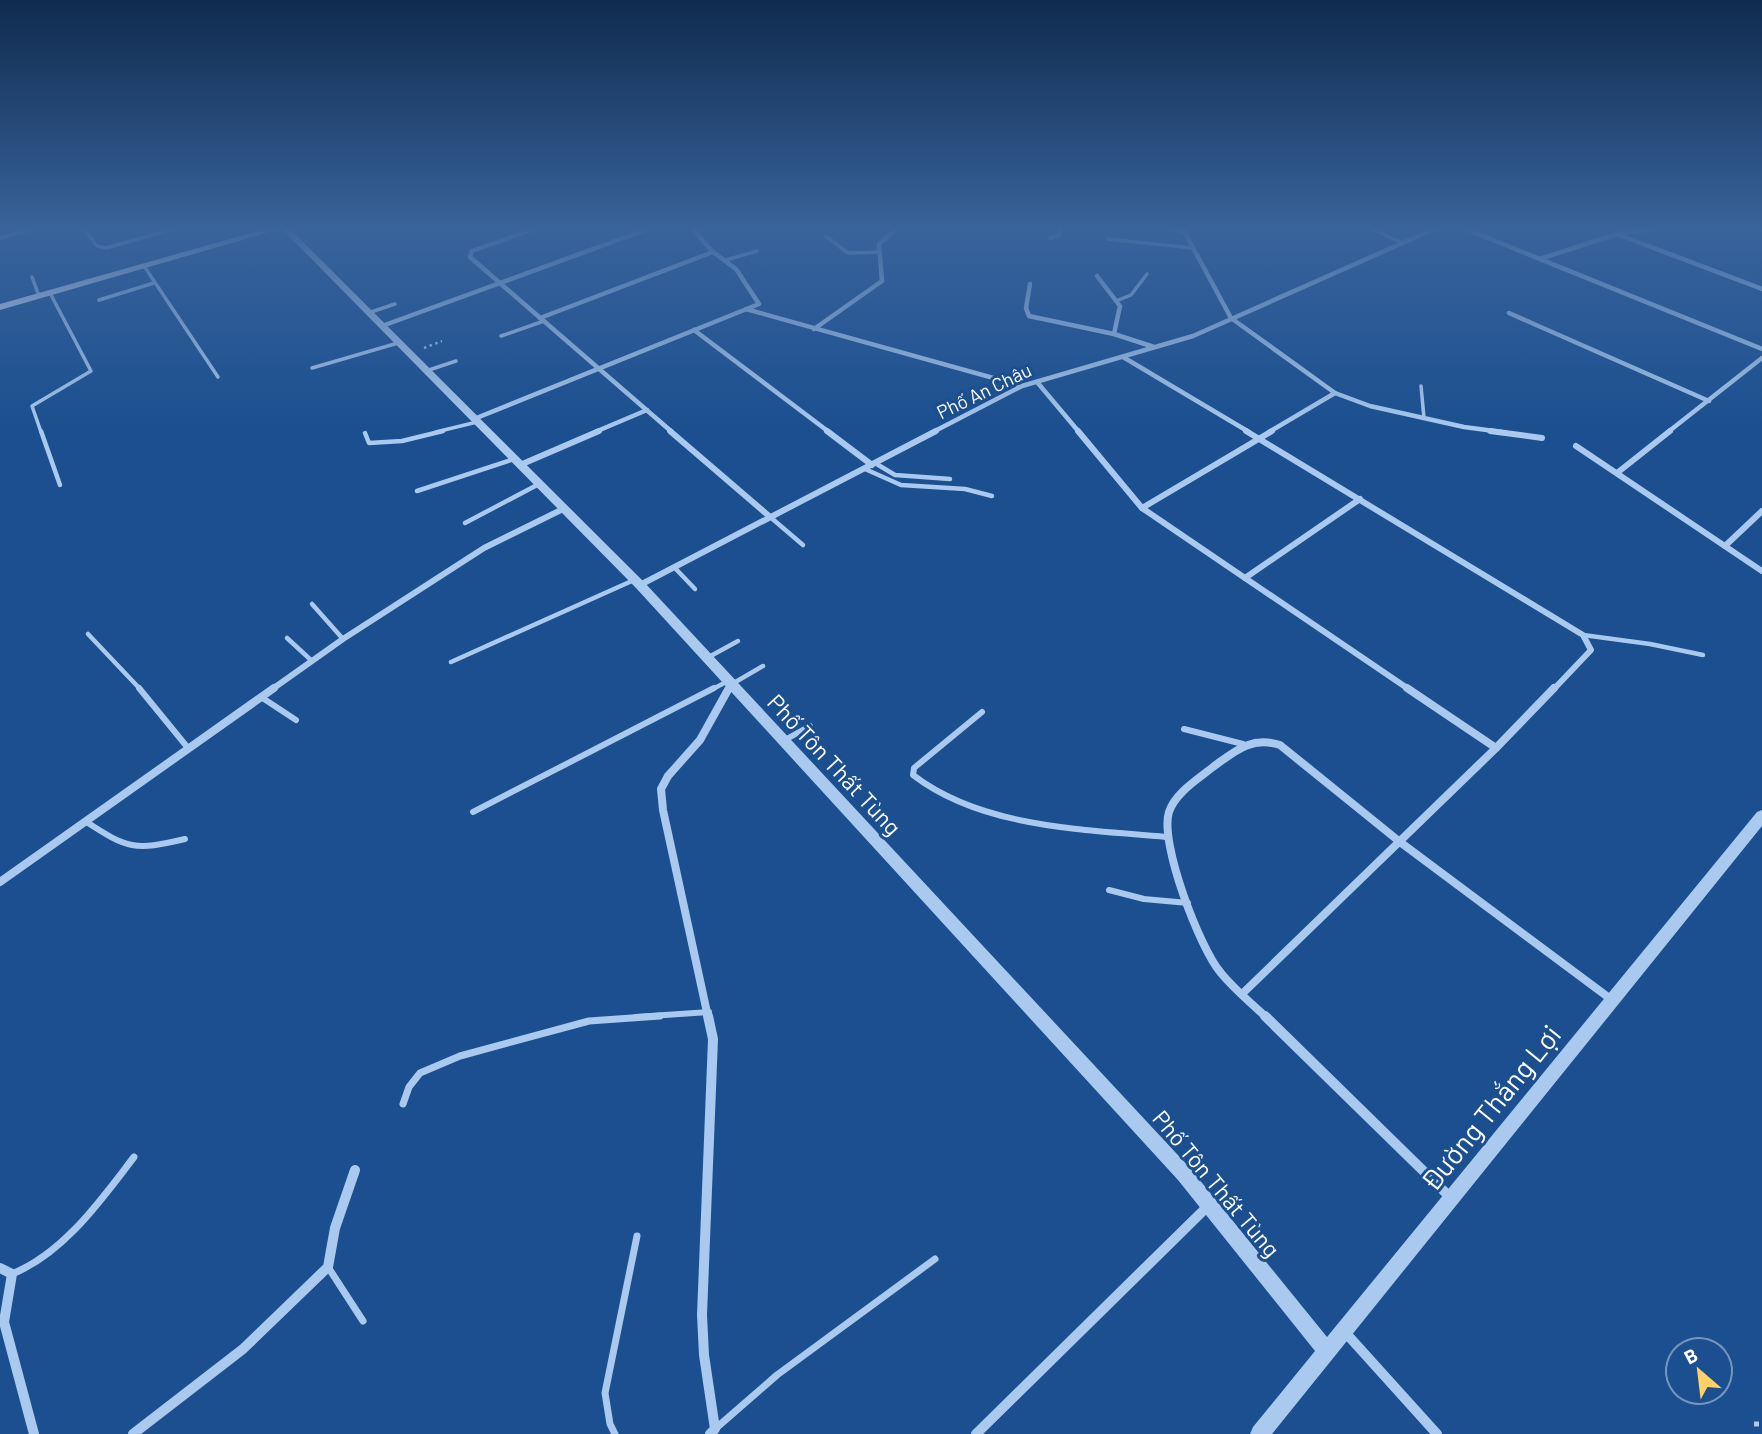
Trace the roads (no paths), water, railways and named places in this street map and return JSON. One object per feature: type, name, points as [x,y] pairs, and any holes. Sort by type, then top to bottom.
[{"type":"main road","points":[[0,307],[38,296]]},
{"type":"street","name":"Phố Tôn Thất Tùng","points":[[351,296],[637,583],[783,740],[1175,1164],[1327,1351]]},
{"type":"street","points":[[382,327],[465,296]]},
{"type":"street","points":[[515,296],[769,516]]},
{"type":"street","points":[[542,320],[603,296]]},
{"type":"street","points":[[476,421],[759,304],[754,296]]},
{"type":"street","points":[[814,329],[861,296]]},
{"type":"street","points":[[1028,296],[1026,308],[1029,316],[1114,334],[1155,347]]},
{"type":"street","points":[[1113,296],[1120,306],[1114,334]]},
{"type":"street","points":[[1219,296],[1231,318],[1335,393],[1370,406],[1424,418],[1542,438]]},
{"type":"street","name":"Phố An Châu","points":[[637,583],[674,567],[1023,386],[1193,336],[1282,296]]},
{"type":"street","points":[[1630,296],[1762,349]]},
{"type":"street","points":[[745,309],[1023,386]]},
{"type":"street","points":[[1510,313],[1709,401]]},
{"type":"street","points":[[694,330],[874,464]]},
{"type":"street","points":[[1122,357],[1572,626],[1583,635],[1591,650],[1496,748],[1242,994]]},
{"type":"street","points":[[1617,473],[1762,358]]},
{"type":"street","points":[[1037,382],[1142,508],[1496,748]]},
{"type":"street","points":[[1142,508],[1335,393]]},
{"type":"street","points":[[517,462],[647,410]]},
{"type":"street","points":[[1576,446],[1762,571]]},
{"type":"street","points":[[1245,578],[1360,499]]},
{"type":"street","points":[[0,882],[342,639],[484,548],[563,509]]},
{"type":"street","points":[[1725,546],[1762,511]]},
{"type":"street","points":[[712,1432],[702,1315],[713,1039],[663,810],[661,789],[668,776],[700,740],[729,683]]},
{"type":"street","points":[[1451,1198],[1219,971],[1202,941],[1166,837],[1168,812],[1181,794],[1243,744],[1257,739],[1280,745],[1400,842],[1612,1000]]},
{"type":"street","name":"Đường Thắng Lợi","points":[[1260,1434],[1762,816]]},
{"type":"street","points":[[133,1434],[243,1349],[328,1267],[335,1228],[355,1170]]},
{"type":"street","points":[[976,1434],[1209,1205]]},
{"type":"street","points":[[0,1268],[12,1274],[4,1322],[34,1434]]},
{"type":"street","points":[[1344,1330],[1437,1434]]},
{"type":"lane","points":[[52,296],[91,371],[32,406],[60,485]]},
{"type":"lane","points":[[99,300],[112,296]]},
{"type":"lane","points":[[164,296],[218,377]]},
{"type":"lane","points":[[1116,300],[1128,296]]},
{"type":"lane","points":[[368,313],[395,304]]},
{"type":"lane","points":[[501,336],[542,320]]},
{"type":"lane","points":[[312,368],[398,343]]},
{"type":"lane","points":[[426,371],[456,361]]},
{"type":"lane","points":[[1421,386],[1424,418]]},
{"type":"lane","points":[[365,433],[369,443],[402,441],[476,421]]},
{"type":"lane","points":[[417,491],[517,462]]},
{"type":"lane","points":[[874,464],[895,475],[950,479]]},
{"type":"lane","points":[[865,469],[901,485],[965,489],[992,496]]},
{"type":"lane","points":[[465,523],[539,484]]},
{"type":"lane","points":[[769,516],[803,545]]},
{"type":"lane","points":[[674,567],[695,589]]},
{"type":"lane","points":[[451,662],[637,583]]},
{"type":"lane","points":[[312,604],[342,639]]},
{"type":"lane","points":[[88,634],[144,693],[188,748]]},
{"type":"lane","points":[[1583,635],[1650,644],[1703,655]]},
{"type":"lane","points":[[286,638],[312,660]]},
{"type":"lane","points":[[707,658],[738,641]]},
{"type":"lane","points":[[473,812],[762,666]]},
{"type":"lane","points":[[261,696],[296,720]]},
{"type":"lane","points":[[982,712],[914,768],[913,775],[921,783],[972,807],[1009,816],[1095,830],[1166,837]]},
{"type":"lane","points":[[783,740],[810,726]]},
{"type":"lane","points":[[1184,729],[1243,744]]},
{"type":"lane","points":[[85,821],[125,847],[145,848],[185,839]]},
{"type":"lane","points":[[1109,890],[1143,899],[1188,903]]},
{"type":"lane","points":[[403,1104],[409,1087],[420,1073],[460,1056],[589,1021],[709,1012]]},
{"type":"lane","points":[[12,1274],[35,1266],[87,1214],[134,1157]]},
{"type":"lane","points":[[615,1434],[610,1424],[605,1393],[637,1236]]},
{"type":"lane","points":[[712,1432],[777,1375],[935,1259]]},
{"type":"lane","points":[[328,1267],[363,1321]]}]
